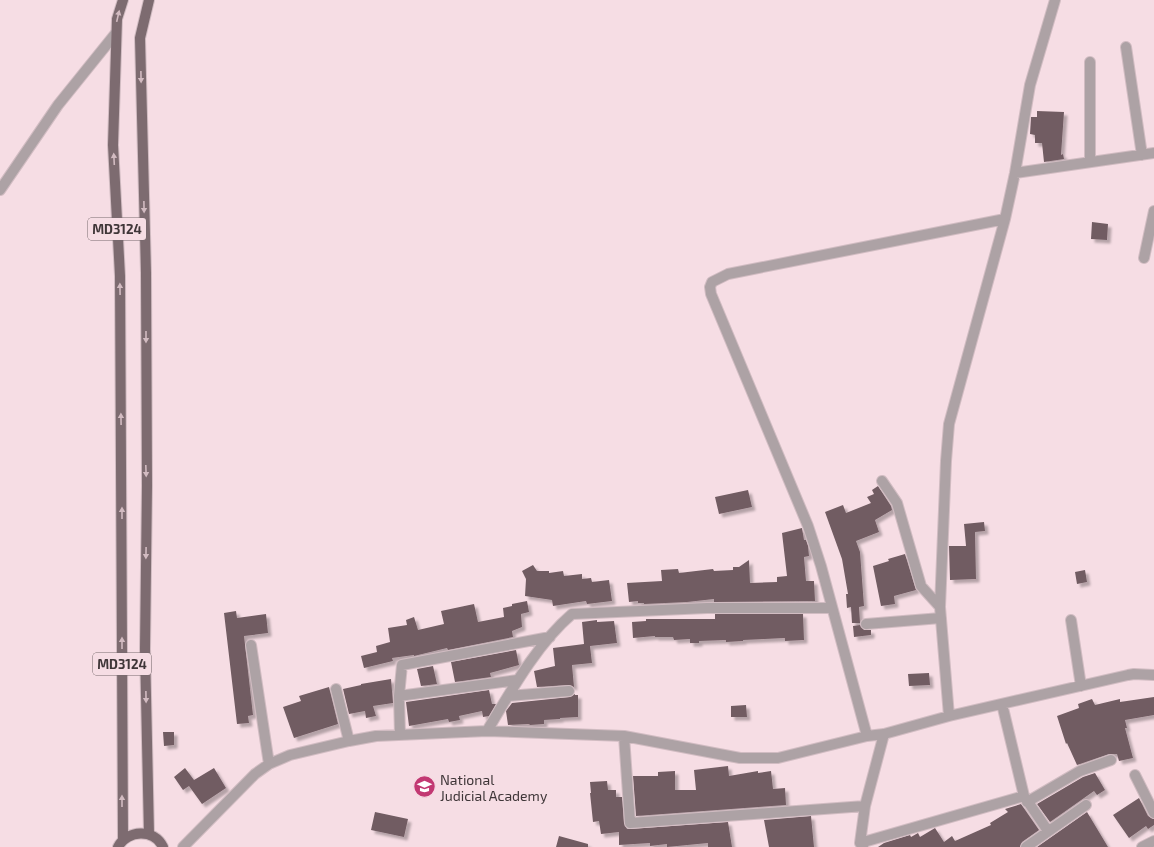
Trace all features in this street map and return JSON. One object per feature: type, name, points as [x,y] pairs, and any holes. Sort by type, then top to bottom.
[{"type":"main road","name":"MD3124","points":[[121,843],[122,458],[120,276],[113,145],[116,33],[117,19],[123,0]]},
{"type":"main road","name":"MD3124","points":[[149,0],[140,38],[146,273],[147,486],[145,648],[149,834]]},
{"type":"main road","points":[[121,843],[134,834],[141,833],[149,834],[156,838],[163,847]]},
{"type":"street","points":[[949,716],[941,612],[946,461],[949,424],[1005,219],[1030,85],[1055,0]]},
{"type":"street","points":[[0,190],[58,105],[116,33]]},
{"type":"street","points":[[1126,47],[1142,155]]},
{"type":"street","points":[[1090,62],[1090,162]]},
{"type":"street","points":[[1014,173],[1154,153]]},
{"type":"street","points":[[1144,258],[1154,211]]},
{"type":"street","points":[[867,736],[821,566],[808,526],[711,294],[710,287],[712,282],[728,274],[1005,219]]},
{"type":"street","points":[[882,480],[897,503],[921,586],[941,612]]},
{"type":"street","points":[[487,730],[517,680],[559,625],[572,614],[707,608],[832,608]]},
{"type":"street","points":[[866,624],[941,612]]},
{"type":"street","points":[[1071,620],[1081,686]]},
{"type":"street","points":[[400,735],[399,696],[402,665],[550,638]]},
{"type":"street","points":[[251,645],[268,764]]},
{"type":"street","points":[[183,847],[255,774],[268,764],[290,755],[376,736],[487,730],[624,736],[740,758],[778,758],[867,736],[884,734],[949,716],[1134,674],[1154,675]]},
{"type":"street","points":[[399,696],[517,680]]},
{"type":"street","points":[[336,690],[349,741]]},
{"type":"street","points":[[508,696],[569,691]]},
{"type":"street","points":[[1002,704],[1025,799],[1048,831]]},
{"type":"street","points":[[884,734],[865,806],[862,845],[1025,799],[1080,771],[1111,760]]},
{"type":"street","points":[[624,736],[630,824],[865,806]]},
{"type":"street","points":[[1135,775],[1154,813]]},
{"type":"street","points":[[1026,847],[1086,805]]},
{"type":"street","points":[[1142,847],[1154,841]]},
{"type":"building","points":[[1037,111],[1064,112],[1061,155],[1063,154],[1064,159],[1044,162],[1042,143],[1035,143],[1035,135],[1030,134],[1031,117],[1037,117]]},
{"type":"building","points":[[1092,222],[1108,224],[1107,240],[1091,239]]},
{"type":"building","points":[[878,486],[892,510],[875,520],[879,532],[856,541],[860,552],[864,606],[859,607],[860,623],[852,623],[851,607],[847,608],[846,594],[848,594],[842,559],[825,512],[843,505],[846,513],[871,503],[867,497],[874,494],[872,490]]},
{"type":"building","points":[[748,490],[752,507],[719,514],[715,497]]},
{"type":"building","points":[[984,522],[985,531],[975,532],[976,579],[950,580],[949,546],[966,546],[964,524]]},
{"type":"building","points":[[802,528],[804,540],[806,540],[808,546],[809,556],[804,557],[806,581],[814,581],[815,601],[714,602],[714,599],[644,604],[638,603],[638,601],[629,602],[627,583],[662,581],[661,570],[678,569],[679,573],[713,569],[714,571],[733,570],[733,567],[739,567],[749,560],[750,583],[777,582],[777,577],[787,576],[782,533]]},
{"type":"building","points":[[905,554],[916,590],[894,596],[895,604],[881,606],[873,566],[889,561],[888,559]]},
{"type":"building","points":[[533,565],[537,571],[549,571],[549,573],[563,571],[564,576],[582,574],[582,579],[591,578],[592,582],[609,580],[612,601],[587,604],[586,601],[553,606],[552,600],[525,596],[526,579],[522,571]]},
{"type":"building","points":[[1085,570],[1087,582],[1077,584],[1075,572]]},
{"type":"building","points":[[527,601],[529,612],[521,614],[522,627],[512,631],[513,637],[448,650],[447,648],[414,656],[392,658],[393,661],[364,668],[361,656],[377,652],[376,646],[390,642],[388,628],[407,625],[406,620],[414,617],[418,630],[444,624],[441,611],[474,604],[478,622],[504,617],[503,608],[512,606],[512,604]]},
{"type":"building","points":[[236,611],[237,618],[266,614],[268,633],[244,636],[253,715],[248,716],[249,723],[237,724],[224,613]]},
{"type":"building","points":[[715,614],[803,614],[804,640],[785,641],[785,638],[726,642],[726,640],[699,641],[699,643],[690,643],[690,639],[674,640],[673,637],[655,636],[633,638],[632,622],[646,621],[646,619],[715,619]]},
{"type":"building","points":[[597,620],[597,622],[614,621],[617,643],[590,646],[592,663],[572,665],[574,687],[568,685],[537,687],[534,671],[555,666],[553,648],[584,644],[582,622]]},
{"type":"building","points":[[860,625],[864,630],[871,630],[871,635],[854,637],[853,626]]},
{"type":"building","points":[[516,650],[519,665],[490,673],[491,677],[455,682],[451,662]]},
{"type":"building","points":[[433,666],[437,684],[421,686],[417,669]]},
{"type":"building","points":[[929,673],[930,685],[909,686],[908,674]]},
{"type":"building","points":[[391,679],[393,703],[373,706],[376,716],[366,718],[365,711],[349,714],[343,689],[361,684]]},
{"type":"building","points":[[329,687],[338,724],[294,738],[283,707],[301,701],[299,696]]},
{"type":"building","points":[[489,690],[492,704],[496,704],[489,716],[483,717],[482,711],[459,716],[460,720],[449,722],[448,719],[409,726],[406,702]]},
{"type":"building","points":[[575,694],[578,695],[578,717],[544,720],[544,724],[508,725],[506,711],[512,703],[570,697]]},
{"type":"building","points":[[1154,697],[1154,715],[1125,720],[1127,728],[1125,728],[1133,758],[1119,761],[1117,754],[1109,754],[1077,765],[1067,743],[1066,744],[1057,716],[1079,708],[1078,704],[1092,699],[1095,705],[1120,699],[1120,702]]},
{"type":"building","points":[[746,705],[747,717],[731,717],[731,706]]},
{"type":"building","points":[[163,732],[174,732],[174,745],[164,746]]},
{"type":"building","points":[[728,766],[729,776],[758,771],[758,773],[771,771],[773,789],[785,788],[786,805],[636,816],[633,776],[658,776],[658,772],[675,771],[675,790],[696,790],[694,770]]},
{"type":"building","points":[[185,768],[194,780],[214,768],[226,788],[202,804],[189,786],[183,790],[174,777]]},
{"type":"building","points":[[1095,773],[1105,790],[1097,795],[1094,791],[1050,822],[1037,804],[1083,777]]},
{"type":"building","points":[[607,781],[608,790],[616,790],[616,797],[622,797],[624,823],[627,829],[728,822],[732,847],[708,847],[708,843],[667,847],[667,844],[650,846],[650,843],[619,845],[619,832],[601,834],[599,821],[593,822],[590,782]]},
{"type":"building","points":[[1139,798],[1148,816],[1154,819],[1154,825],[1148,829],[1146,826],[1129,838],[1113,815]]},
{"type":"building","points":[[1021,804],[1039,830],[1022,842],[1020,847],[878,847],[884,843],[910,835],[911,837],[918,833],[920,837],[935,828],[944,842],[952,836],[955,841],[991,825],[990,823],[1008,812],[1005,809]]},
{"type":"building","points":[[375,812],[408,819],[404,837],[371,830]]},
{"type":"building","points":[[1087,812],[1108,847],[1037,847]]},
{"type":"building","points":[[811,816],[814,847],[769,847],[764,820]]},
{"type":"building","points":[[559,836],[588,844],[588,847],[556,847]]},
{"type":"place","name":"National Judicial Academy","points":[[424,787]]}]
